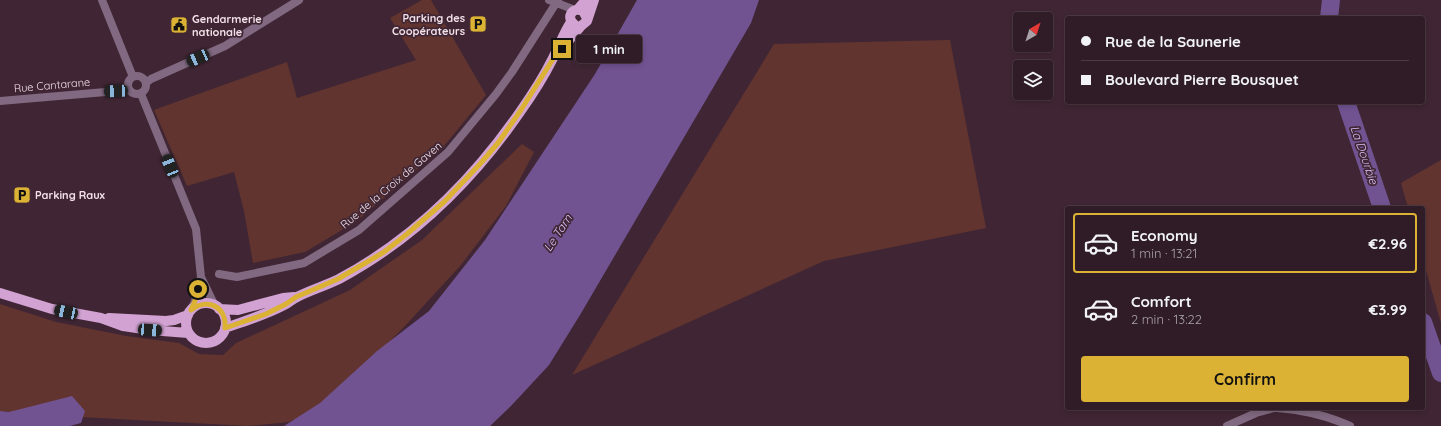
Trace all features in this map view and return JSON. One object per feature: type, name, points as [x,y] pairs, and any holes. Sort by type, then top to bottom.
[{"type":"main road","points":[[577,22],[572,13],[577,10],[586,0]]},
{"type":"main road","points":[[577,22],[594,0]]},
{"type":"main road","points":[[225,328],[266,314],[296,297],[338,279],[384,252],[444,202],[466,180],[498,143],[521,110],[553,59],[563,35],[586,13],[577,10]]},
{"type":"main road","points":[[0,294],[52,309],[101,318],[123,326],[188,333]]},
{"type":"main road","points":[[101,318],[166,321],[174,320],[190,312],[196,306],[202,304],[209,304],[217,308],[238,310],[283,298],[296,297]]},
{"type":"main road","points":[[190,312],[186,321],[188,333],[198,342],[212,342],[222,335],[225,328],[225,318],[217,308]]},
{"type":"street","points":[[102,0],[133,77]]},
{"type":"street","points":[[141,94],[146,88],[146,83],[151,79],[225,46],[298,0]]},
{"type":"street","points":[[555,1],[577,10]]},
{"type":"street","points":[[555,1],[577,22]]},
{"type":"street","name":"Rue de la Croix de Gaven","points":[[219,274],[237,277],[304,263],[358,230],[448,152],[496,94],[512,72],[555,1]]},
{"type":"street","points":[[141,94],[133,94],[129,90],[128,84],[133,77],[140,76],[146,83]]},
{"type":"street","name":"Rue Cantarane","points":[[0,101],[129,90]]},
{"type":"street","points":[[141,94],[196,229],[202,277],[217,308]]},
{"type":"street","points":[[190,312],[202,277]]},
{"type":"street","points":[[1227,426],[1256,413],[1267,410]]},
{"type":"street","points":[[1294,410],[1313,412],[1350,426]]},
{"type":"shaded area","points":[[422,0],[431,0],[486,95],[444,146],[357,221],[305,252],[253,263],[244,211],[234,172],[187,186],[154,110],[287,62],[297,98],[416,60],[390,18]]},
{"type":"shaded area","points":[[950,40],[986,228],[824,261],[572,375],[774,44]]},
{"type":"shaded area","points":[[522,144],[534,152],[506,206],[461,265],[404,327],[331,402],[289,422],[248,426],[43,415],[0,411],[0,304],[56,322],[126,336],[179,343],[199,354],[223,355],[236,343],[350,290],[422,240]]},
{"type":"shaded area","points":[[1441,160],[1441,323],[1425,267],[1425,206],[1407,206],[1401,183]]},
{"type":"water","name":"Le Tarn","points":[[637,0],[759,0],[751,23],[580,315],[549,365],[490,426],[284,426],[320,403],[377,351],[429,311],[485,240],[595,74]]},
{"type":"water","points":[[72,396],[85,411],[81,423],[70,426],[0,426],[0,411],[9,412]]},
{"type":"waterway","name":"La Dourbie","points":[[1329,16],[1331,0]]},
{"type":"waterway","name":"La Dourbie","points":[[1347,104],[1381,206]]},
{"type":"waterway","name":"La Dourbie","points":[[1425,328],[1441,373]]},
{"type":"place","name":"Parking des Coopérateurs","points":[[478,24]]},
{"type":"place","name":"Gendarmerie nationale","points":[[179,25]]},
{"type":"place","name":"Parking Raux","points":[[22,195]]},
{"type":"route","points":[[198,289],[191,310],[202,304],[215,306],[225,318],[225,328],[266,314],[296,297],[338,279],[384,252],[425,219],[466,180],[498,143],[553,59],[562,49]]}]
